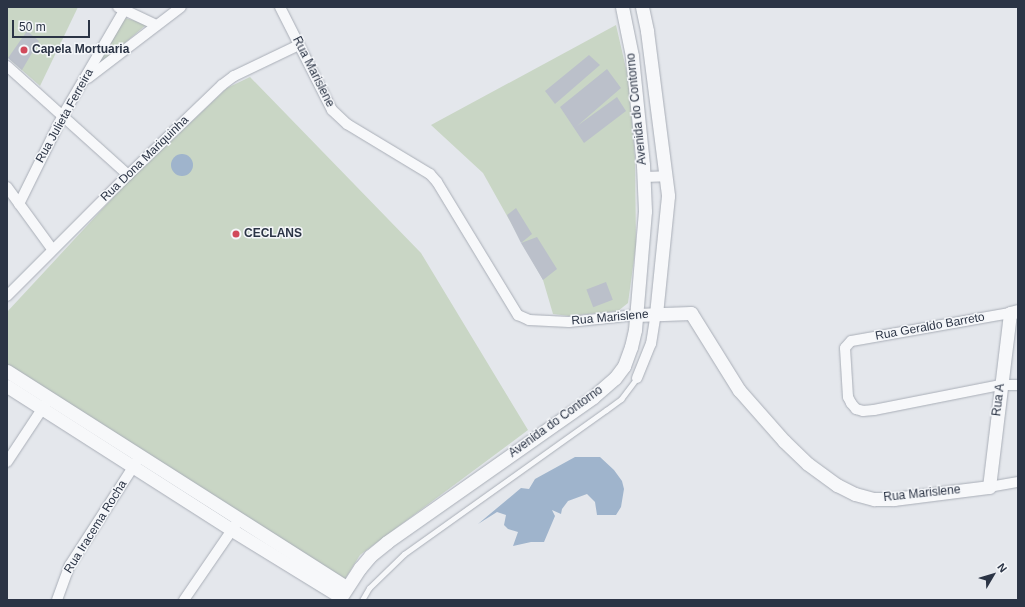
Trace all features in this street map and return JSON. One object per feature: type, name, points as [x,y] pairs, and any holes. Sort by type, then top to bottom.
[{"type":"street","points":[[83,82],[181,7]]},
{"type":"street","name":"Rua Marislene","points":[[280,7],[332,110],[347,124],[424,169],[437,182],[518,315],[529,320],[569,322],[636,315],[692,315],[739,390],[784,441],[808,464],[838,485],[855,494],[868,497],[894,499],[1018,482]]},
{"type":"street","name":"Avenida do Contorno","points":[[342,595],[370,556],[387,542],[603,389],[624,366],[631,347],[636,315],[644,235],[644,177],[632,56],[622,7]]},
{"type":"street","points":[[637,378],[651,344],[656,314],[667,217],[667,176],[647,31],[642,7]]},
{"type":"street","points":[[122,8],[156,25]]},
{"type":"street","name":"Rua Julieta Ferreira","points":[[19,204],[63,115],[83,82],[122,8]]},
{"type":"street","name":"Rua Dona Mariquinha","points":[[7,296],[52,249],[228,80],[299,44]]},
{"type":"street","points":[[7,66],[128,175]]},
{"type":"street","points":[[644,177],[667,176]]},
{"type":"street","points":[[7,187],[52,249]]},
{"type":"street","name":"Rua Geraldo Barreto","points":[[1000,385],[863,411],[856,409],[848,397],[845,348],[847,344],[854,340],[1014,312]]},
{"type":"street","name":"Rua A","points":[[989,487],[1000,385],[1014,312]]},
{"type":"street","points":[[7,371],[46,403],[136,461],[232,530],[342,595]]},
{"type":"street","points":[[1000,385],[1018,385]]},
{"type":"street","points":[[7,386],[46,403]]},
{"type":"street","points":[[7,462],[46,403]]},
{"type":"street","points":[[136,461],[239,519],[342,595]]},
{"type":"street","name":"Rua Iracema Rocha","points":[[57,600],[70,565],[136,461]]},
{"type":"street","points":[[184,600],[239,519]]},
{"type":"lane","points":[[362,600],[369,588],[404,554],[621,399],[637,378]]},
{"type":"green space","points":[[7,7],[78,7],[40,86],[7,57]]},
{"type":"green space","points":[[125,18],[147,24],[98,66],[95,62]]},
{"type":"green space","points":[[616,25],[628,77],[635,157],[636,245],[628,303],[618,311],[569,316],[553,314],[543,280],[483,173],[431,125]]},
{"type":"green space","points":[[250,77],[421,253],[528,430],[360,555],[342,584],[7,367],[7,312],[122,188],[227,88]]},
{"type":"water","points":[[182,154],[190,157],[193,165],[190,173],[182,176],[174,173],[171,165],[174,157]]},
{"type":"water","points":[[575,457],[600,457],[614,470],[622,481],[624,489],[621,507],[616,515],[597,515],[595,502],[587,494],[568,501],[562,509],[561,514],[552,510],[555,516],[544,542],[531,542],[513,546],[518,532],[508,529],[504,525],[506,515],[497,512],[478,524],[521,488],[529,489],[535,479]]},
{"type":"building","name":"Capela Mortuaria","points":[[27,31],[39,41],[22,70],[8,58]]},
{"type":"building","points":[[589,55],[600,65],[555,104],[545,91]]},
{"type":"building","points":[[607,69],[621,88],[577,126],[617,97],[626,111],[584,143],[560,107]]},
{"type":"building","points":[[516,208],[532,234],[521,243],[507,215]]},
{"type":"building","points":[[537,237],[557,269],[543,280],[521,243]]},
{"type":"building","points":[[606,282],[613,300],[593,307],[586,290]]},
{"type":"place","name":"Capela Mortuaria","points":[[24,50]]},
{"type":"place","name":"CECLANS","points":[[236,234]]}]
